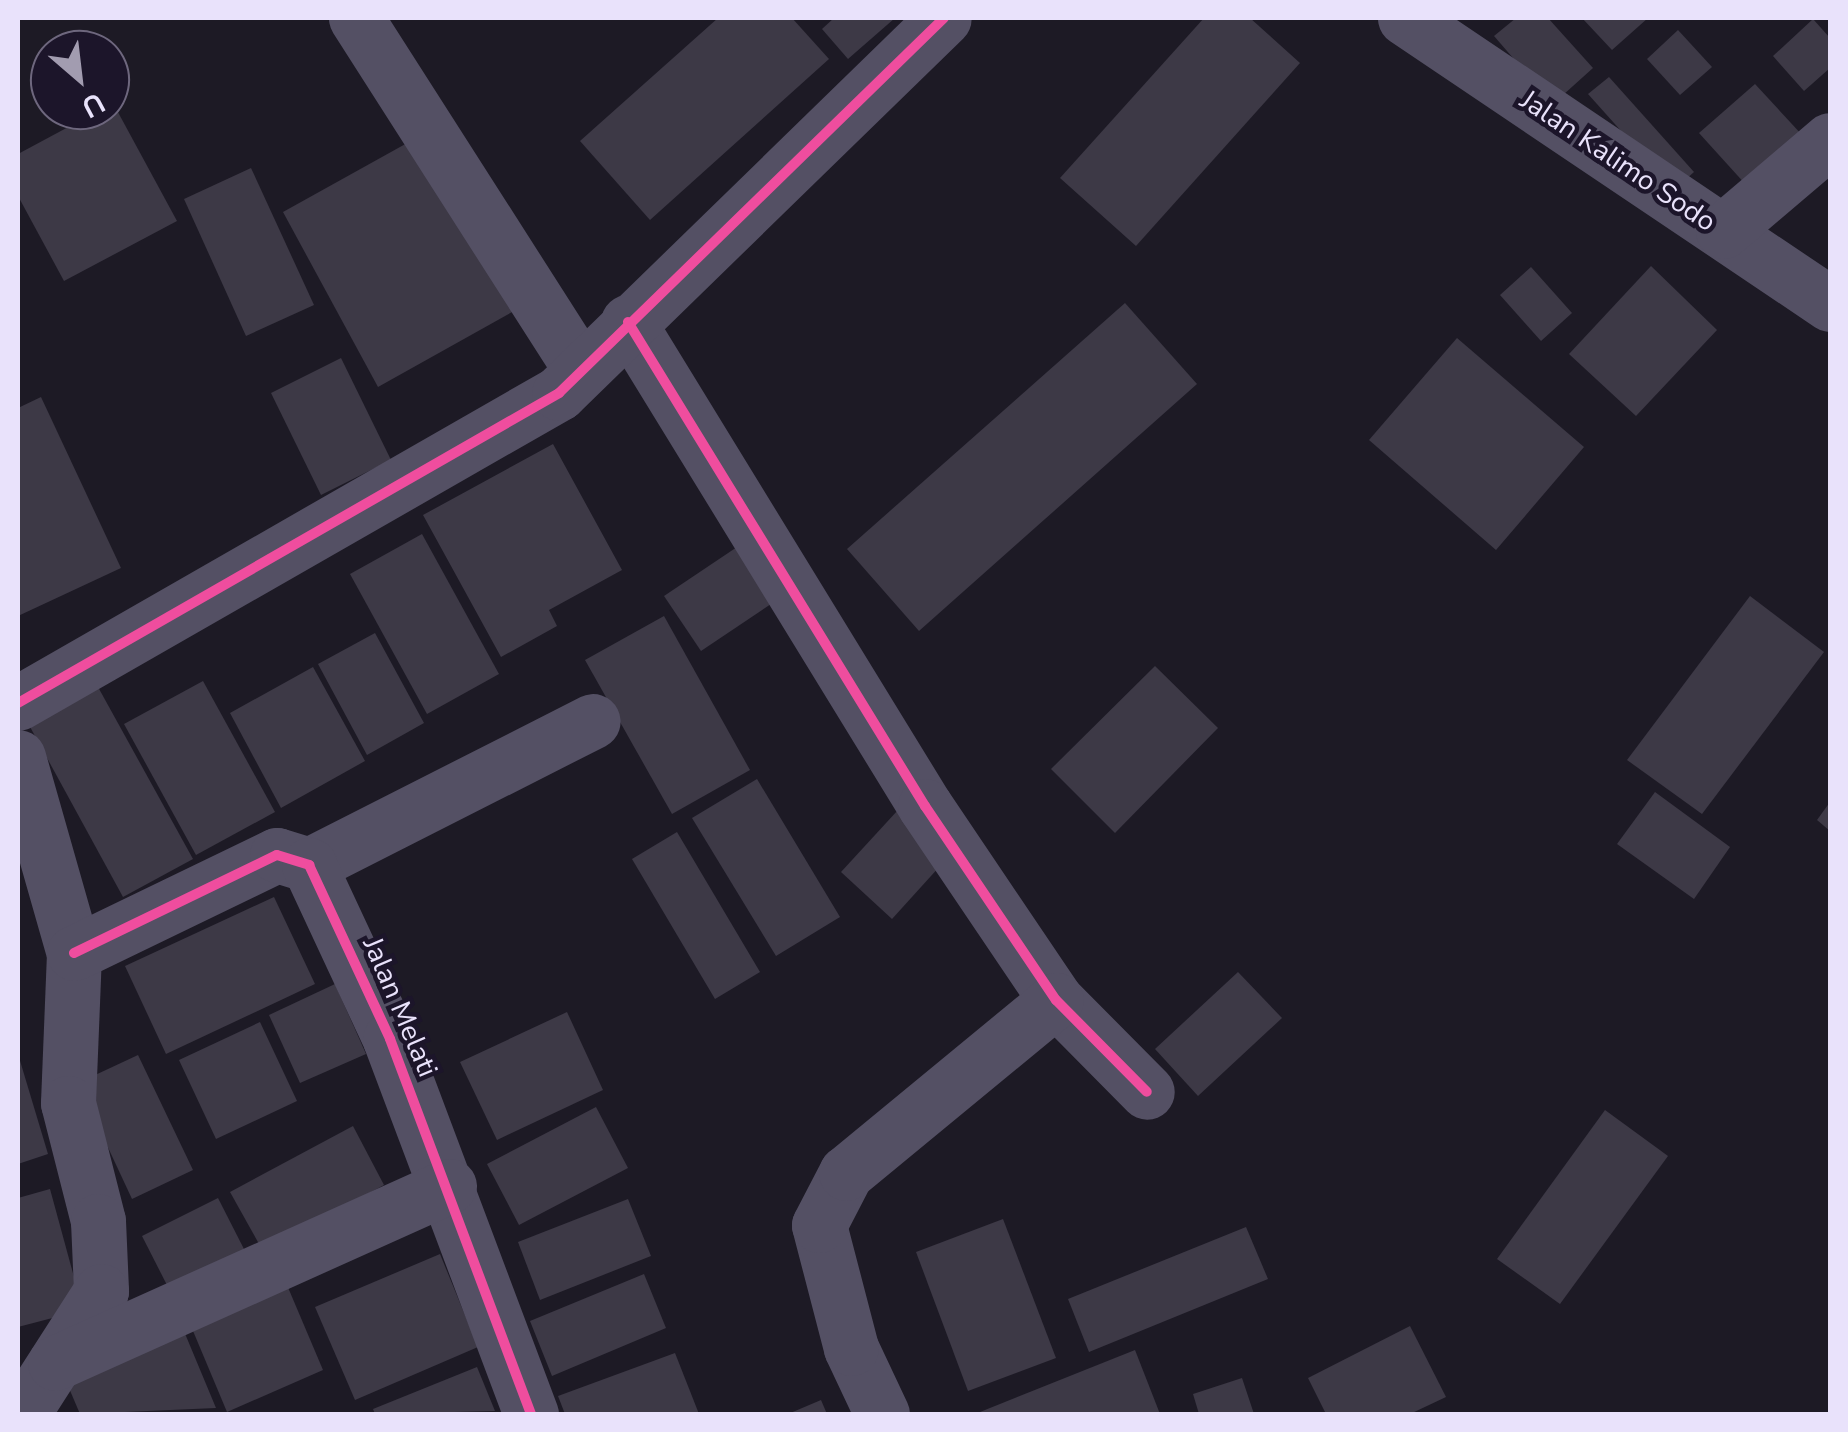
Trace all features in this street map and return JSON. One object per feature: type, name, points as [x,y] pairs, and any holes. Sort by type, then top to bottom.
[{"type":"street","points":[[356,18],[569,380]]},
{"type":"street","points":[[18,702],[506,431],[569,380],[944,18]]},
{"type":"street","name":"Jalan Kalimo Sodo","points":[[1405,18],[1465,33],[1722,230],[1830,304]]},
{"type":"street","points":[[1722,230],[1830,140]]},
{"type":"street","points":[[628,322],[925,806],[1056,1000],[1147,1092]]},
{"type":"street","points":[[74,953],[276,855],[309,865],[593,721]]},
{"type":"street","points":[[18,756],[74,953],[68,1103],[98,1221],[101,1291],[36,1362],[22,1414]]},
{"type":"street","name":"Jalan Melati","points":[[309,865],[449,1186],[532,1414]]},
{"type":"street","points":[[882,1414],[851,1348],[819,1226],[846,1173],[1056,1000]]},
{"type":"street","points":[[36,1362],[449,1186]]},
{"type":"building","points":[[718,18],[792,18],[829,59],[650,220],[580,141]]},
{"type":"building","points":[[834,18],[895,18],[848,59],[822,29]]},
{"type":"building","points":[[1204,18],[1250,18],[1300,63],[1136,246],[1060,178]]},
{"type":"building","points":[[1516,18],[1548,18],[1593,68],[1553,104],[1494,36]]},
{"type":"building","points":[[1582,18],[1648,18],[1612,50]]},
{"type":"building","points":[[1813,19],[1830,38],[1830,68],[1804,91],[1773,56]]},
{"type":"building","points":[[1678,30],[1712,67],[1680,95],[1647,59]]},
{"type":"building","points":[[1609,77],[1694,172],[1674,190],[1588,94]]},
{"type":"building","points":[[1755,84],[1803,136],[1747,186],[1699,133]]},
{"type":"building","points":[[63,130],[128,130],[177,221],[64,281],[18,196],[18,154]]},
{"type":"building","points":[[418,137],[514,311],[378,387],[283,212]]},
{"type":"building","points":[[251,168],[314,305],[246,336],[184,199]]},
{"type":"building","points":[[1651,266],[1717,330],[1636,416],[1569,354]]},
{"type":"building","points":[[1531,267],[1572,313],[1541,341],[1500,295]]},
{"type":"building","points":[[1125,303],[1197,384],[919,631],[847,549]]},
{"type":"building","points":[[1457,338],[1584,447],[1496,550],[1369,440]]},
{"type":"building","points":[[341,358],[391,460],[321,495],[271,393]]},
{"type":"building","points":[[41,397],[121,568],[18,616],[18,408]]},
{"type":"building","points":[[553,444],[622,570],[549,610],[557,626],[501,657],[423,515]]},
{"type":"building","points":[[422,534],[499,674],[427,714],[350,574]]},
{"type":"building","points":[[743,543],[780,598],[701,651],[664,596]]},
{"type":"building","points":[[1750,596],[1824,652],[1702,814],[1627,760]]},
{"type":"building","points":[[664,616],[750,770],[672,814],[585,660]]},
{"type":"building","points":[[375,633],[424,723],[367,755],[318,664]]},
{"type":"building","points":[[1155,666],[1218,728],[1115,833],[1051,769]]},
{"type":"building","points":[[313,667],[365,761],[281,808],[230,713]]},
{"type":"building","points":[[203,681],[275,812],[196,855],[124,724]]},
{"type":"building","points":[[98,687],[193,859],[123,897],[29,725]]},
{"type":"building","points":[[757,779],[840,917],[776,956],[692,818]]},
{"type":"building","points":[[1655,792],[1730,847],[1694,899],[1617,844]]},
{"type":"building","points":[[1830,802],[1830,831],[1817,820]]},
{"type":"building","points":[[898,810],[950,855],[892,919],[841,872]]},
{"type":"building","points":[[677,832],[760,972],[715,999],[632,859]]},
{"type":"building","points":[[274,897],[315,984],[166,1054],[125,966]]},
{"type":"building","points":[[1238,972],[1282,1018],[1198,1096],[1155,1049]]},
{"type":"building","points":[[335,984],[366,1054],[300,1083],[269,1015]]},
{"type":"building","points":[[567,1012],[603,1090],[497,1140],[460,1062]]},
{"type":"building","points":[[260,1022],[297,1101],[216,1139],[179,1060]]},
{"type":"building","points":[[18,1054],[48,1154],[18,1164]]},
{"type":"building","points":[[138,1055],[193,1170],[132,1199],[78,1083]]},
{"type":"building","points":[[596,1107],[628,1168],[519,1225],[487,1164]]},
{"type":"building","points":[[1605,1110],[1668,1156],[1560,1304],[1497,1259]]},
{"type":"building","points":[[353,1126],[384,1185],[263,1251],[230,1192]]},
{"type":"building","points":[[50,1189],[83,1310],[18,1327],[18,1198]]},
{"type":"building","points":[[218,1198],[246,1253],[170,1291],[142,1236]]},
{"type":"building","points":[[628,1199],[651,1256],[540,1300],[518,1242]]},
{"type":"building","points":[[1003,1219],[1056,1358],[968,1391],[916,1252]]},
{"type":"building","points":[[1246,1227],[1268,1279],[1089,1352],[1068,1299]]},
{"type":"building","points":[[440,1254],[478,1347],[355,1400],[315,1307]]},
{"type":"building","points":[[644,1274],[666,1328],[552,1376],[530,1321]]},
{"type":"building","points":[[284,1278],[323,1370],[227,1412],[188,1319]]},
{"type":"building","points":[[181,1324],[216,1408],[80,1414],[63,1374]]},
{"type":"building","points":[[1410,1326],[1446,1397],[1410,1414],[1326,1414],[1308,1378]]},
{"type":"building","points":[[1135,1350],[1160,1414],[975,1414]]},
{"type":"building","points":[[675,1353],[699,1414],[565,1414],[558,1396]]},
{"type":"building","points":[[477,1367],[495,1411],[375,1414],[373,1409]]},
{"type":"building","points":[[1242,1378],[1254,1414],[1199,1414],[1193,1394]]},
{"type":"building","points":[[821,1400],[827,1414],[788,1414]]},
{"type":"cycle path","points":[[18,703],[559,393],[944,18]]},
{"type":"cycle path","points":[[628,322],[925,806],[1056,1000],[1147,1092]]},
{"type":"cycle path","points":[[74,953],[277,855],[309,865],[390,1039],[531,1414]]}]
